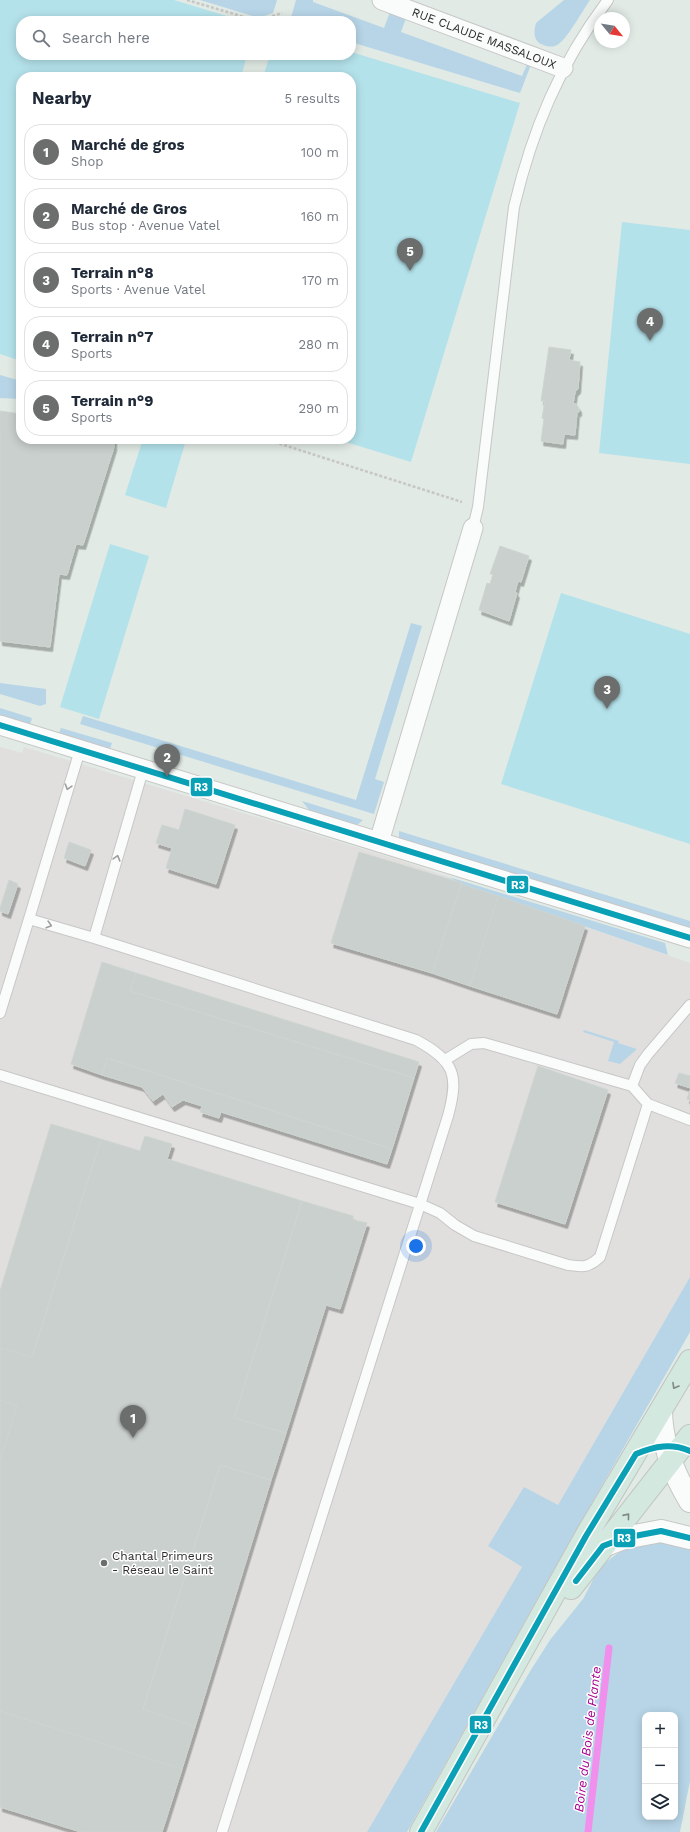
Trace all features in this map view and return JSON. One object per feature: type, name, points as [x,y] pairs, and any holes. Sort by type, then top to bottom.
[{"type":"main road","points":[[420,1832],[529,1641],[586,1536],[690,1361]]},
{"type":"main road","points":[[661,1412],[662,1432],[679,1448],[690,1501]]},
{"type":"main road","points":[[636,1454],[679,1448]]},
{"type":"main road","points":[[529,1641],[679,1448]]},
{"type":"main road","points":[[603,1546],[624,1538],[661,1531],[690,1538]]},
{"type":"street","name":"RUE CLAUDE MASSALOUX","points":[[382,0],[563,68]]},
{"type":"street","points":[[379,842],[473,528]]},
{"type":"street","points":[[0,725],[690,938]]},
{"type":"lane","points":[[473,528],[478,507],[514,207],[522,173],[535,136],[563,68],[579,41],[608,0]]},
{"type":"lane","points":[[0,1013],[80,750]]},
{"type":"lane","points":[[94,938],[143,770]]},
{"type":"lane","points":[[29,919],[94,938],[416,1040],[432,1048],[445,1060],[453,1073],[454,1094],[222,1832]]},
{"type":"lane","points":[[632,1086],[640,1065],[690,1005]]},
{"type":"lane","points":[[445,1060],[471,1044],[484,1043],[632,1086],[648,1104],[690,1120]]},
{"type":"lane","points":[[0,1075],[420,1204],[440,1213],[455,1225],[474,1236],[568,1265],[582,1267],[592,1264],[600,1258],[648,1104]]},
{"type":"path","points":[[187,0],[241,16]]},
{"type":"path","points":[[273,16],[282,13]]},
{"type":"path","points":[[281,444],[478,507]]},
{"type":"shaded area","points":[[0,0],[174,0],[227,16],[16,16],[16,60],[246,60],[242,72],[16,72],[16,359],[0,354]]},
{"type":"shaded area","points":[[200,0],[277,0],[273,13],[265,16],[252,16]]},
{"type":"shaded area","points":[[296,0],[313,0],[313,2],[351,16],[291,16]]},
{"type":"shaded area","points":[[564,0],[590,0],[565,38],[555,46],[545,46],[537,41],[534,34],[536,23]]},
{"type":"shaded area","points":[[390,12],[406,18],[401,32],[522,76],[528,62],[532,62],[520,93],[356,44],[356,18],[384,28]]},
{"type":"shaded area","points":[[356,54],[520,103],[411,462],[352,444],[356,444],[356,72],[265,72],[268,60],[356,60]]},
{"type":"shaded area","points":[[622,222],[690,230],[690,464],[599,453]]},
{"type":"shaded area","points":[[0,375],[16,380],[16,399],[0,398]]},
{"type":"shaded area","points":[[141,444],[185,444],[166,508],[125,495]]},
{"type":"shaded area","points":[[110,544],[149,556],[99,719],[60,707]]},
{"type":"shaded area","points":[[561,593],[690,634],[690,844],[501,784]]},
{"type":"shaded area","points":[[411,623],[422,626],[375,779],[384,782],[374,814],[80,724],[83,716],[356,800]]},
{"type":"shaded area","points":[[0,683],[46,689],[46,704],[40,706],[0,694]]},
{"type":"shaded area","points":[[0,708],[32,718],[30,725],[0,715]]},
{"type":"shaded area","points":[[61,728],[112,743],[110,749],[59,733]]},
{"type":"shaded area","points":[[0,747],[22,753],[24,747],[402,861],[449,877],[462,884],[690,963],[690,1277],[558,1505],[488,1546],[522,1567],[367,1832],[0,1832]]},
{"type":"shaded area","points":[[302,801],[363,820],[356,826],[310,811]]},
{"type":"shaded area","points":[[399,831],[690,921],[690,928],[399,838]]},
{"type":"shaded area","points":[[449,877],[665,943],[668,955],[461,884]]},
{"type":"shaded area","points":[[584,1030],[619,1041],[618,1043],[637,1049],[620,1064],[608,1061],[614,1042],[583,1032]]},
{"type":"shaded area","points":[[690,1277],[690,1332],[565,1550],[407,1832],[367,1832],[522,1567],[488,1546],[524,1487],[558,1505]]},
{"type":"shaded area","points":[[661,1541],[690,1549],[690,1781],[680,1832],[436,1832],[529,1673],[550,1640],[583,1599],[594,1578],[604,1564],[627,1547]]},
{"type":"building","points":[[549,347],[571,350],[569,360],[580,362],[578,389],[575,392],[573,404],[576,404],[579,408],[579,412],[577,412],[575,435],[564,434],[563,444],[541,441],[544,419],[542,418],[545,401],[541,401]]},
{"type":"building","points":[[0,411],[16,413],[16,444],[114,444],[114,447],[83,545],[76,544],[67,575],[59,574],[50,647],[0,641]]},
{"type":"building","points":[[500,546],[529,556],[521,582],[518,581],[515,592],[517,593],[509,621],[479,610],[487,583],[490,584],[493,574],[490,574]]},
{"type":"building","points":[[185,809],[235,825],[216,884],[166,868],[172,848],[156,843],[162,825],[179,830]]},
{"type":"building","points":[[69,842],[91,850],[85,866],[64,858]]},
{"type":"building","points":[[359,852],[462,883],[432,973],[331,943]]},
{"type":"building","points":[[9,880],[18,884],[8,914],[0,911],[0,908]]},
{"type":"building","points":[[461,884],[498,896],[470,986],[432,973]]},
{"type":"building","points":[[498,896],[585,926],[557,1014],[470,986]]},
{"type":"building","points":[[102,962],[136,973],[130,991],[414,1078],[392,1149],[107,1058],[102,1075],[71,1064]]},
{"type":"building","points":[[136,973],[419,1062],[414,1078],[130,991]]},
{"type":"building","points":[[107,1058],[392,1149],[387,1164],[221,1112],[219,1118],[200,1112],[202,1106],[183,1100],[172,1107],[163,1094],[153,1101],[142,1087],[102,1075]]},
{"type":"building","points":[[538,1066],[608,1090],[565,1224],[495,1202]]},
{"type":"building","points":[[679,1073],[690,1076],[690,1088],[675,1083]]},
{"type":"building","points":[[690,1090],[690,1100],[687,1099]]},
{"type":"building","points":[[51,1124],[101,1139],[32,1357],[0,1348],[0,1291]]},
{"type":"building","points":[[145,1136],[172,1144],[167,1159],[302,1201],[234,1418],[286,1433],[271,1480],[220,1465],[143,1709],[195,1727],[182,1769],[0,1711],[0,1461],[17,1406],[0,1400],[0,1348],[32,1357],[101,1139],[140,1151]]},
{"type":"building","points":[[302,1201],[353,1216],[353,1220],[367,1223],[340,1309],[326,1305],[286,1433],[234,1418]]},
{"type":"building","points":[[0,1400],[17,1406],[0,1461]]},
{"type":"building","points":[[220,1465],[271,1480],[195,1727],[143,1709]]},
{"type":"building","points":[[0,1711],[182,1769],[162,1832],[81,1832],[0,1807]]},
{"type":"waterway","name":"Boire du Bois de Plante","points":[[588,1832],[609,1648]]},
{"type":"transit line","name":"R3","points":[[0,725],[690,938]]},
{"type":"transit line","name":"R3","points":[[421,1832],[586,1536],[636,1454],[663,1446],[676,1447],[690,1451]]},
{"type":"transit line","name":"R3","points":[[576,1581],[603,1546],[624,1538],[661,1531],[690,1538]]},
{"type":"place","name":"Terrain n°9","points":[[410,271]]},
{"type":"place","name":"Terrain n°7","points":[[650,341]]},
{"type":"place","name":"Terrain n°8","points":[[607,709]]},
{"type":"place","name":"Marché de Gros","points":[[167,777]]},
{"type":"place","name":"Marché de gros","points":[[133,1438]]},
{"type":"place","name":"Chantal Primeurs - Réseau le Saint","points":[[104,1563]]}]
